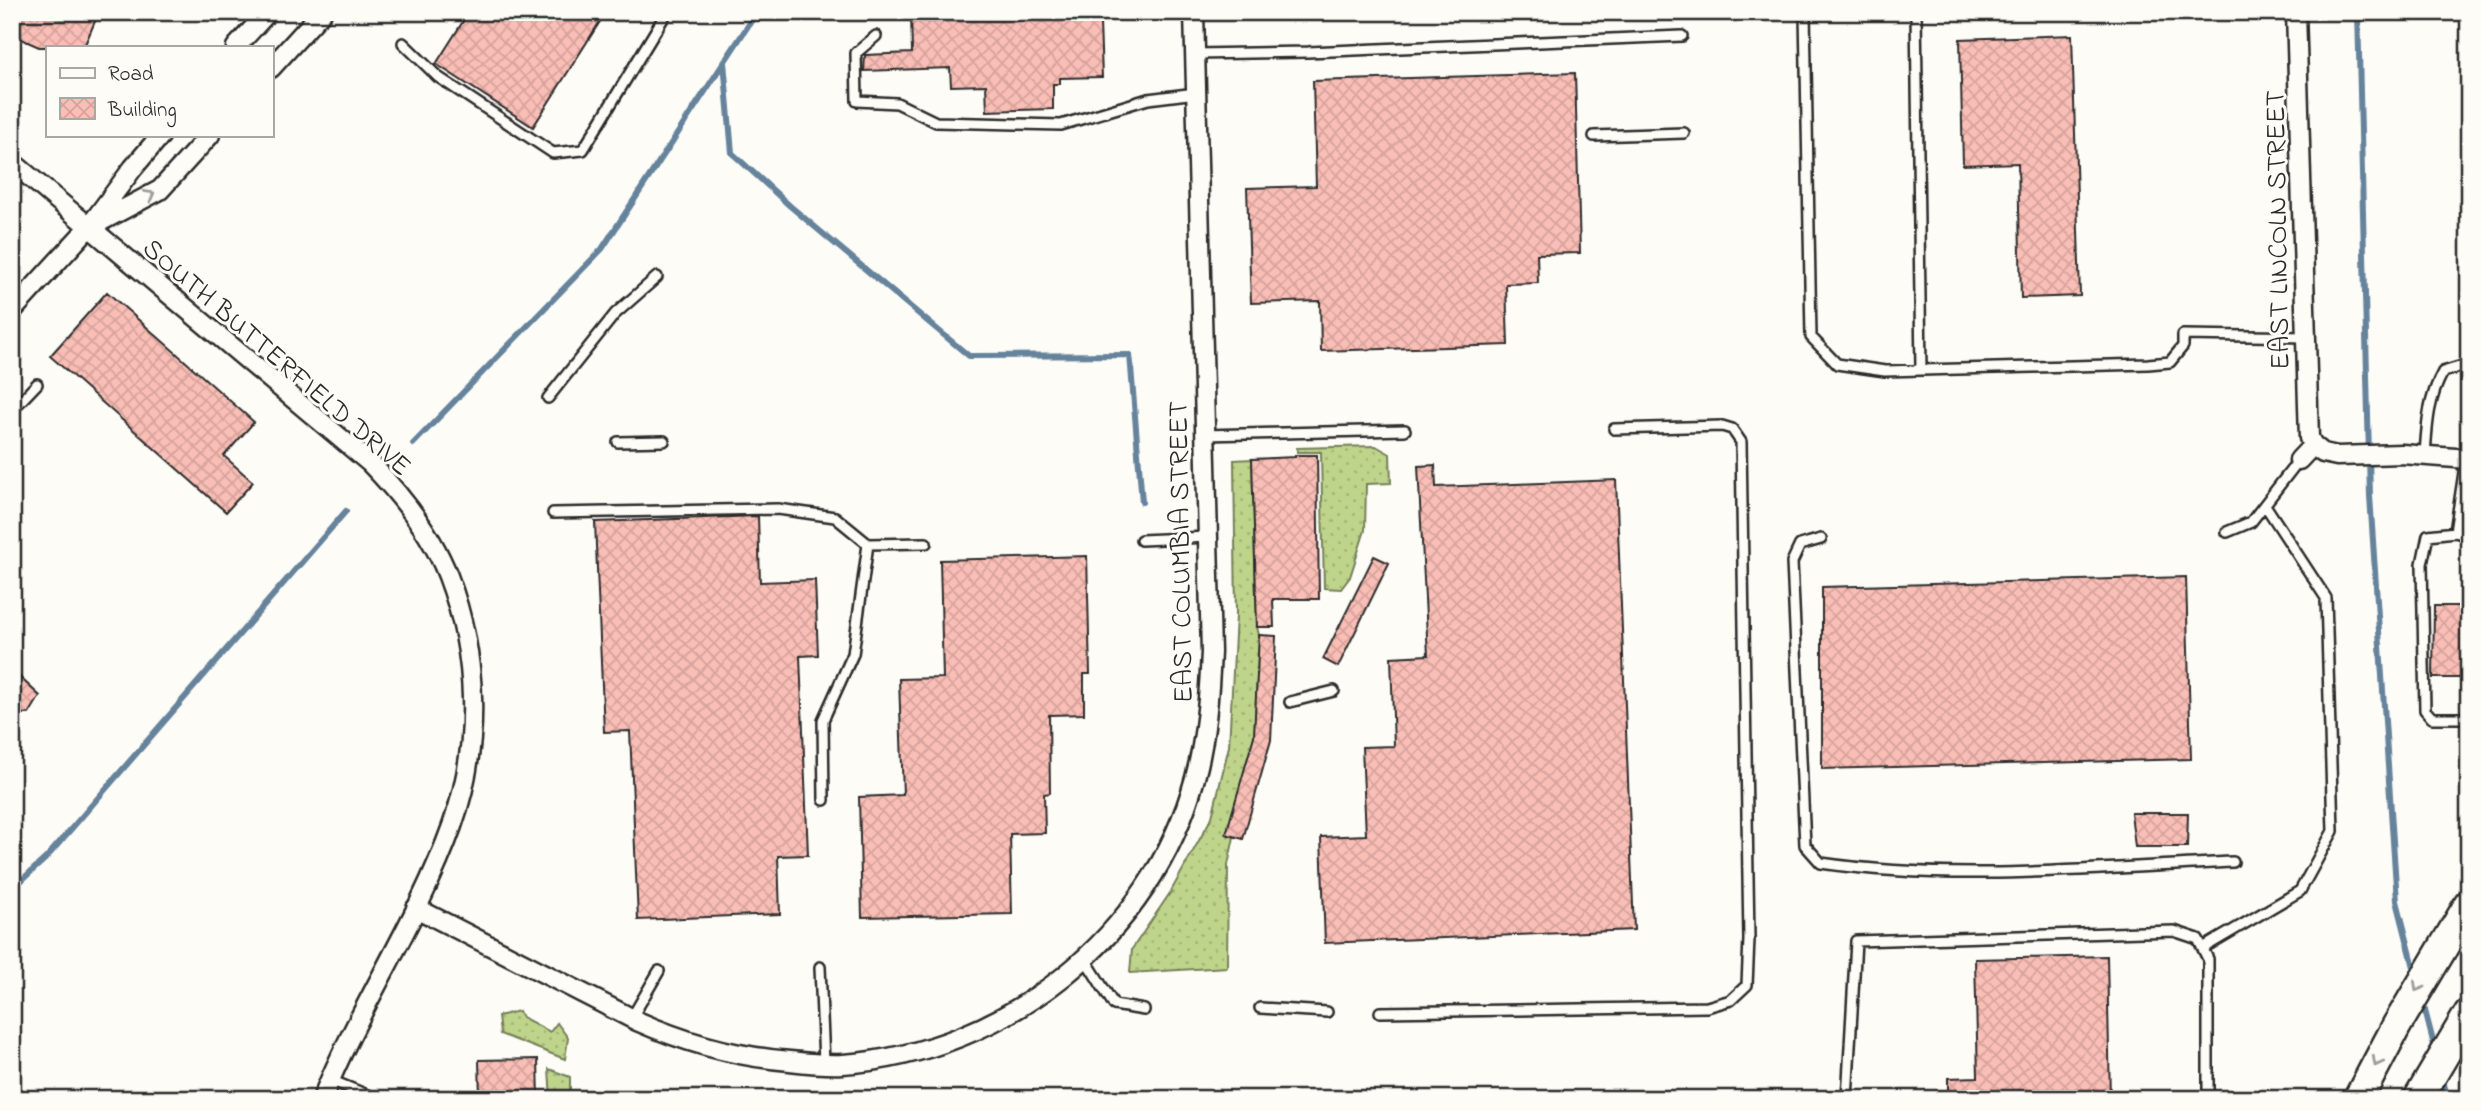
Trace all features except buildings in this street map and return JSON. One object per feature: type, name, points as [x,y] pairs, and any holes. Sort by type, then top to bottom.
[{"type":"main road","points":[[2358,1099],[2440,949],[2469,904]]},
{"type":"main road","points":[[2418,1097],[2465,1019]]},
{"type":"street","points":[[237,46],[268,12]]},
{"type":"street","points":[[273,66],[322,12]]},
{"type":"street","name":"EAST COLUMBIA STREET","points":[[416,908],[672,1037],[750,1058],[842,1064],[902,1054],[981,1027],[1038,997],[1085,959],[1121,921],[1149,881],[1175,832],[1195,779],[1209,702],[1211,652],[1194,12]]},
{"type":"street","name":"EAST LINCOLN STREET","points":[[2297,12],[2307,425],[2313,445]]},
{"type":"street","points":[[12,311],[89,227],[132,168],[160,136]]},
{"type":"street","points":[[89,227],[160,190],[209,136]]},
{"type":"street","name":"SOUTH BUTTERFIELD DRIVE","points":[[12,162],[370,463],[393,487],[432,542],[447,574],[468,652],[472,680],[472,731],[461,795],[452,826],[416,908],[339,1057],[322,1099]]},
{"type":"street","points":[[2299,460],[2313,445],[2323,453],[2350,456],[2402,454],[2468,459]]},
{"type":"lane","points":[[403,43],[438,76],[553,153],[583,150],[667,12]]},
{"type":"lane","points":[[1805,12],[1811,337],[1837,364],[1885,371],[2148,364],[2170,362],[2183,346],[2183,335],[2305,337]]},
{"type":"lane","points":[[1916,12],[1921,370]]},
{"type":"lane","points":[[876,36],[856,52],[857,101],[897,103],[936,122],[1061,125],[1148,99],[1196,93]]},
{"type":"lane","points":[[1195,54],[1308,52],[1682,36]]},
{"type":"lane","points":[[1594,136],[1684,133]]},
{"type":"lane","points":[[548,398],[615,314],[657,277]]},
{"type":"lane","points":[[2424,456],[2433,389],[2443,372],[2469,364]]},
{"type":"lane","points":[[14,405],[37,384]]},
{"type":"lane","points":[[1380,1012],[1707,1007],[1731,1000],[1747,985],[1749,939],[1741,442],[1732,429],[1722,426],[1614,429]]},
{"type":"lane","points":[[1206,435],[1405,430]]},
{"type":"lane","points":[[618,442],[664,441]]},
{"type":"lane","points":[[2455,532],[2468,459]]},
{"type":"lane","points":[[2227,532],[2251,522],[2299,460]]},
{"type":"lane","points":[[2203,948],[2300,891],[2333,831],[2326,598],[2265,505]]},
{"type":"lane","points":[[553,513],[778,509],[835,517],[868,544],[926,543]]},
{"type":"lane","points":[[2469,536],[2455,532],[2428,535],[2423,564],[2425,710],[2432,718],[2469,718]]},
{"type":"lane","points":[[1141,540],[1208,537]]},
{"type":"lane","points":[[1821,539],[1801,545],[1792,562],[1805,845],[1821,863],[1862,869],[1995,873],[2233,862]]},
{"type":"lane","points":[[824,800],[823,720],[853,654],[868,544]]},
{"type":"lane","points":[[1290,702],[1334,691]]},
{"type":"lane","points":[[1847,1099],[1856,941],[2174,932],[2198,939],[2208,959],[2208,1099]]},
{"type":"lane","points":[[1085,959],[1114,1005],[1144,1010]]},
{"type":"lane","points":[[820,967],[824,1063]]},
{"type":"lane","points":[[631,1018],[659,971]]},
{"type":"lane","points":[[1260,1008],[1327,1013]]},
{"type":"lane","points":[[330,1080],[377,1099]]},
{"type":"green space","points":[[1376,446],[1390,454],[1391,483],[1366,484],[1365,530],[1350,577],[1341,589],[1324,588],[1321,452],[1297,452],[1297,448]]},
{"type":"green space","points":[[1252,459],[1259,635],[1254,740],[1227,834],[1234,837],[1228,865],[1227,967],[1130,973],[1132,949],[1170,893],[1212,817],[1229,746],[1236,616],[1234,460]]},
{"type":"green space","points":[[519,1011],[522,1017],[550,1032],[557,1023],[568,1038],[565,1059],[500,1034],[498,1016]]},
{"type":"green space","points":[[549,1069],[570,1077],[570,1099],[551,1099]]},
{"type":"waterway","points":[[413,444],[602,249],[757,12]]},
{"type":"waterway","points":[[2358,12],[2370,496],[2397,901],[2416,975]]},
{"type":"waterway","points":[[724,62],[732,153],[790,206],[969,356],[1130,355],[1142,502]]},
{"type":"waterway","points":[[12,889],[46,858],[346,511]]},
{"type":"waterway","points":[[2422,999],[2435,1049]]},
{"type":"waterway","points":[[2442,1077],[2448,1099]]}]
